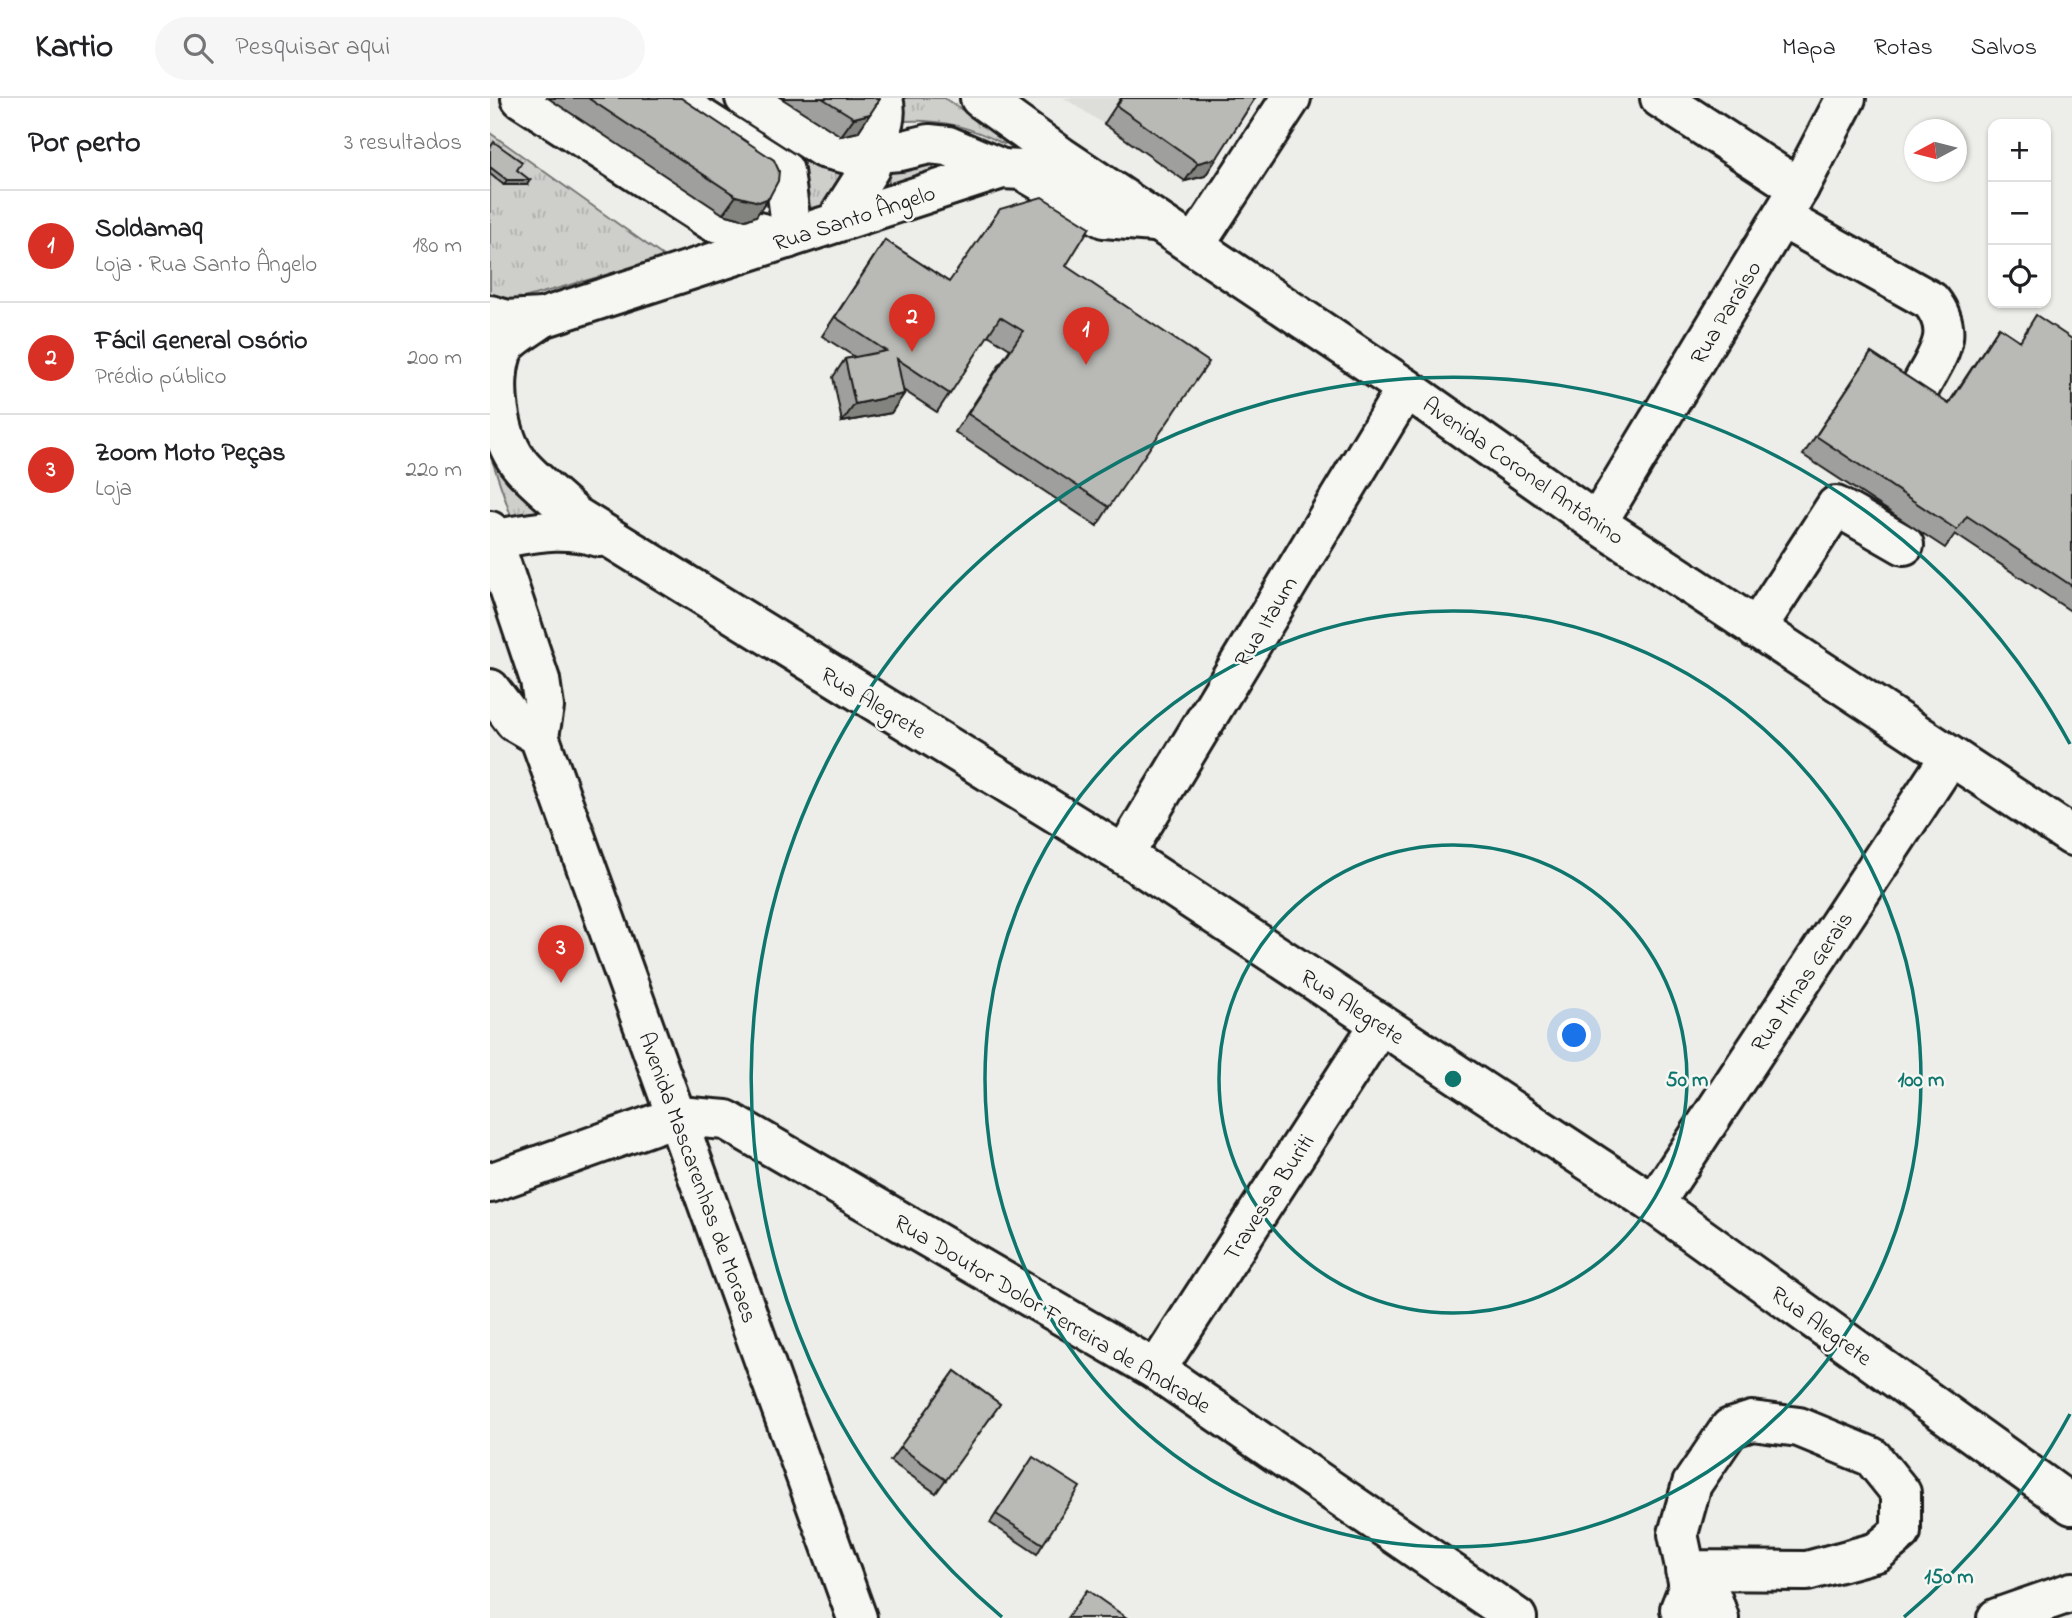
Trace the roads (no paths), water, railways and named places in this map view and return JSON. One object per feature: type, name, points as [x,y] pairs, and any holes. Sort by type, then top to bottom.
[{"type":"main road","points":[[521,98],[712,221],[787,239],[791,225],[784,172],[670,98]]},
{"type":"main road","points":[[745,98],[823,148],[873,134],[900,151],[929,144],[948,146],[1002,169],[1022,170],[1104,218],[1160,223]]},
{"type":"main road","name":"Avenida Coronel Antônino","points":[[980,98],[1406,388],[1597,523],[1949,758],[2072,836]]},
{"type":"main road","points":[[1195,246],[1291,98]]},
{"type":"main road","points":[[1660,98],[1790,203],[1931,301],[1941,314],[1945,338],[1919,390]]},
{"type":"main road","name":"Rua Paraíso","points":[[1597,523],[1790,203],[1846,98]]},
{"type":"main road","points":[[835,223],[870,168],[873,134]]},
{"type":"main road","name":"Rua Santo Ângelo","points":[[542,318],[1002,169]]},
{"type":"main road","points":[[490,315],[506,320],[542,318]]},
{"type":"main road","points":[[542,318],[505,346],[494,371],[495,405],[501,426],[521,466],[575,516],[611,541]]},
{"type":"main road","name":"Rua Itaum","points":[[1124,855],[1406,388]]},
{"type":"main road","points":[[1756,629],[1836,506],[1904,544]]},
{"type":"main road","points":[[491,537],[575,529],[611,541]]},
{"type":"main road","name":"Avenida Mascarenhas de Moraes","points":[[491,537],[540,680],[544,708],[539,736],[857,1618]]},
{"type":"main road","name":"Rua Alegrete","points":[[611,541],[1124,855],[1654,1204],[2072,1505]]},
{"type":"main road","points":[[490,689],[515,722],[539,736]]},
{"type":"main road","name":"Rua Minas Gerais","points":[[1654,1204],[1949,758]]},
{"type":"main road","name":"Travessa Buriti","points":[[1156,1370],[1380,1024]]},
{"type":"main road","points":[[490,1183],[678,1116]]},
{"type":"main road","name":"Rua Doutor Dolor Ferreira de Andrade","points":[[678,1116],[726,1120],[1156,1370],[1517,1618]]},
{"type":"main road","points":[[1752,1421],[1798,1427],[1872,1457],[1901,1493],[1901,1532],[1877,1552],[1807,1572],[1686,1591],[1678,1534],[1692,1484],[1730,1428],[1752,1421]]},
{"type":"main road","points":[[1686,1591],[1712,1598],[1719,1618]]},
{"type":"main road","points":[[1997,1618],[2072,1592]]},
{"type":"place","name":"Fácil General Osório","points":[[912,352]]},
{"type":"place","name":"Soldamaq","points":[[1086,365]]},
{"type":"place","name":"Zoom Moto Peças","points":[[561,983]]}]
